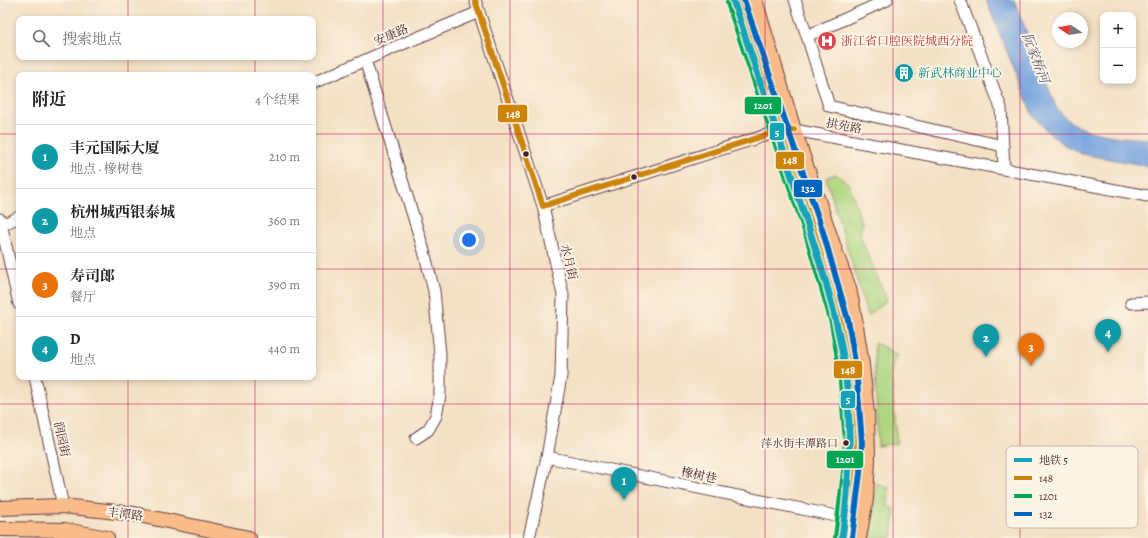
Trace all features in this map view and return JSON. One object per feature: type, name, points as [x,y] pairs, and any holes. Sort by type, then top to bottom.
[{"type":"main road","points":[[736,0],[815,235],[840,321],[848,369],[854,442],[844,538]]},
{"type":"main road","points":[[755,0],[794,130],[849,288],[857,328],[865,392],[868,458],[866,499],[860,538]]},
{"type":"main road","name":"丰潭路","points":[[0,508],[63,506],[134,514],[249,538]]},
{"type":"main road","points":[[0,530],[107,538]]},
{"type":"street","name":"水月街","points":[[475,0],[543,206],[563,295],[561,376],[547,457],[529,538]]},
{"type":"street","points":[[796,0],[829,106],[1003,146]]},
{"type":"street","points":[[807,36],[887,0]]},
{"type":"street","points":[[960,0],[1001,108],[1004,169]]},
{"type":"street","name":"安康路","points":[[316,82],[479,12]]},
{"type":"street","points":[[365,60],[424,251],[434,291],[440,354],[440,395],[436,416],[428,430],[416,438]]},
{"type":"street","name":"拱苑路","points":[[543,206],[779,131],[794,130],[1148,196]]},
{"type":"street","points":[[16,218],[1,223],[16,290]]},
{"type":"street","points":[[1131,304],[1148,302]]},
{"type":"street","name":"润园街","points":[[36,380],[63,506]]},
{"type":"street","name":"橡树巷","points":[[547,457],[846,518]]},
{"type":"green space","points":[[835,174],[849,184],[862,224],[860,236],[887,300],[868,316],[826,178]]},
{"type":"green space","points":[[874,343],[898,355],[891,372],[897,443],[878,446]]},
{"type":"green space","points":[[877,483],[889,488],[888,507],[895,509],[892,538],[870,538]]},
{"type":"water","name":"阮家桥河","points":[[986,0],[1014,0],[1056,107],[1064,116],[1078,126],[1097,133],[1148,139],[1148,166],[1082,154],[1063,144],[1049,133],[1033,116]]},
{"type":"metro line","name":"5","points":[[733,0],[818,256],[837,324],[845,370],[849,412],[847,496],[842,538]]},
{"type":"transit line","name":"148","points":[[475,0],[543,206],[779,131],[794,130]]},
{"type":"transit line","name":"148","points":[[736,0],[815,235],[840,321],[848,369],[854,442],[844,538]]},
{"type":"transit line","name":"132","points":[[744,0],[823,232],[848,320],[856,368],[862,442],[860,473],[852,538]]},
{"type":"transit line","name":"1201","points":[[728,3],[807,237],[832,323],[840,370],[846,442],[836,537]]},
{"type":"place","name":"浙江省口腔医院城西分院","points":[[827,41]]},
{"type":"place","name":"新武林商业中心","points":[[904,73]]},
{"type":"place","name":"D","points":[[1108,352]]},
{"type":"place","name":"杭州城西银泰城","points":[[986,357]]},
{"type":"place","name":"寿司郎","points":[[1031,366]]},
{"type":"place","name":"萍水街丰潭路口","points":[[846,443]]},
{"type":"place","name":"丰元国际大厦","points":[[624,500]]}]
